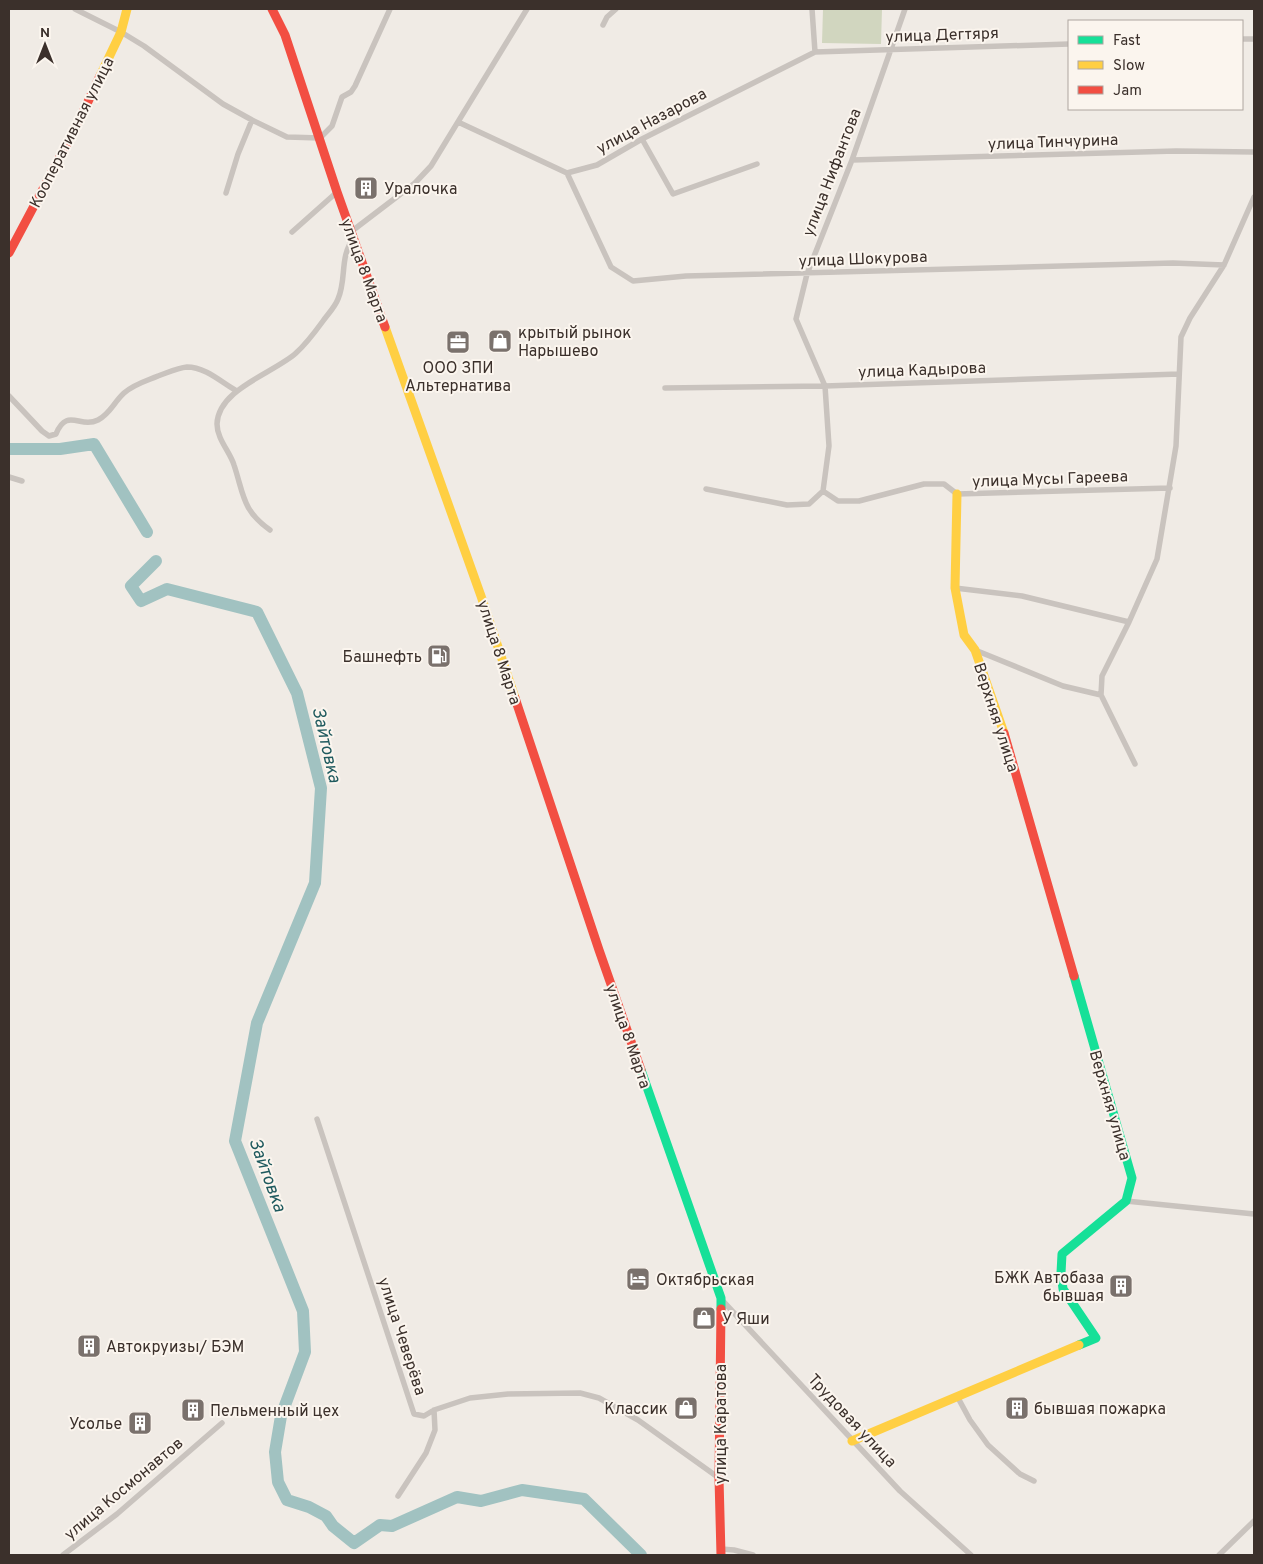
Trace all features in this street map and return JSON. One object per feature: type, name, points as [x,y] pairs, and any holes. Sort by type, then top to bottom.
[{"type":"main road","name":"Кооперативная улица","points":[[9,253],[78,123],[121,32],[127,9]]},
{"type":"main road","name":"улица 8 Марта","points":[[272,9],[285,35],[337,192],[481,596],[599,950],[720,1298]]},
{"type":"main road","name":"Верхняя улица","points":[[957,494],[955,588],[964,635],[975,650],[1002,724],[1132,1178],[1126,1201]]},
{"type":"main road","points":[[852,1440],[1096,1338],[1063,1290],[1062,1254],[1126,1201]]},
{"type":"main road","name":"улица Каратова","points":[[720,1298],[719,1478],[721,1552]]},
{"type":"street","points":[[75,9],[144,46],[223,104],[287,137],[301,139],[320,138],[332,126],[342,97],[355,86],[390,9]]},
{"type":"street","points":[[270,530],[258,521],[246,506],[234,464],[218,431],[218,414],[235,390],[275,368],[296,353],[316,331],[338,301],[345,253],[353,235],[415,183],[431,166],[527,9]]},
{"type":"street","points":[[603,25],[607,17],[616,9]]},
{"type":"street","points":[[812,9],[815,52]]},
{"type":"street","name":"улица Нифантова","points":[[823,491],[829,446],[825,386],[796,319],[807,274],[852,160],[905,9]]},
{"type":"street","name":"улица Дегтяря","points":[[815,52],[1068,44]]},
{"type":"street","name":"улица Назарова","points":[[567,174],[597,165],[642,139],[815,52]]},
{"type":"street","points":[[226,193],[238,154],[252,120]]},
{"type":"street","points":[[458,122],[567,174]]},
{"type":"street","points":[[642,139],[673,194],[757,164]]},
{"type":"street","name":"улица Тинчурина","points":[[852,160],[1176,151],[1254,152]]},
{"type":"street","name":"улица Шокурова","points":[[567,174],[611,266],[633,280],[686,276],[1173,263],[1224,265]]},
{"type":"street","points":[[292,232],[337,192]]},
{"type":"street","points":[[1135,764],[1100,695],[1102,676],[1157,559],[1176,446],[1181,337],[1190,318],[1224,265],[1254,197]]},
{"type":"street","points":[[9,396],[48,436],[56,434],[60,424],[68,420],[94,422],[103,418],[122,394],[136,384],[178,369],[189,367],[205,371],[235,390]]},
{"type":"street","name":"улица Кадырова","points":[[665,388],[825,386],[1179,374]]},
{"type":"street","points":[[9,477],[22,481]]},
{"type":"street","name":"улица Мусы Гареева","points":[[823,491],[838,502],[859,501],[924,484],[944,484],[957,494],[1170,488]]},
{"type":"street","points":[[706,489],[787,505],[809,504],[823,491]]},
{"type":"street","points":[[955,588],[1022,596],[1129,622]]},
{"type":"street","points":[[975,650],[1063,686],[1100,695]]},
{"type":"street","name":"улица Чеверёва","points":[[318,1119],[414,1414],[424,1416],[434,1410],[470,1398],[498,1395],[580,1393],[600,1398],[638,1420],[719,1478]]},
{"type":"street","points":[[1126,1201],[1254,1214]]},
{"type":"street","name":"Трудовая улица","points":[[720,1298],[900,1491],[971,1555]]},
{"type":"street","points":[[957,1396],[970,1420],[988,1445],[1020,1474],[1034,1480]]},
{"type":"street","points":[[398,1496],[426,1453],[435,1430],[434,1410]]},
{"type":"street","name":"улица Космонавтов","points":[[64,1555],[118,1514],[222,1423]]},
{"type":"street","points":[[1219,1555],[1254,1521]]},
{"type":"street","name":"улица Каратова","points":[[721,1552],[734,1550],[753,1555]]},
{"type":"green space","points":[[823,9],[882,9],[881,44],[822,43]]},
{"type":"waterway","name":"Зайтовка","points":[[9,449],[60,449],[94,444],[147,532]]},
{"type":"waterway","name":"Зайтовка","points":[[156,561],[131,586],[141,601],[167,589],[257,612],[297,693],[321,788],[315,883],[257,1023],[235,1141],[303,1311],[305,1352],[281,1416],[275,1452],[278,1482],[287,1500],[309,1507],[326,1516],[333,1526],[354,1543],[380,1525],[392,1526],[457,1497],[481,1501],[522,1490],[584,1499],[641,1555]]},
{"type":"traffic: fast","points":[[1074,976],[1132,1178],[1126,1201],[1062,1254],[1061,1273],[1063,1289],[1096,1338],[1079,1345]]},
{"type":"traffic: fast","points":[[641,1070],[721,1298],[721,1309]]},
{"type":"traffic: slow","points":[[100,76],[121,32],[127,9]]},
{"type":"traffic: slow","points":[[385,327],[481,596],[515,698]]},
{"type":"traffic: slow","points":[[957,494],[955,588],[964,635],[975,650],[1004,733]]},
{"type":"traffic: slow","points":[[852,1441],[1079,1345]]},
{"type":"traffic: jam","points":[[272,9],[285,35],[337,192],[385,327]]},
{"type":"traffic: jam","points":[[9,253],[78,123],[100,76]]},
{"type":"traffic: jam","points":[[515,698],[641,1070]]},
{"type":"traffic: jam","points":[[1004,733],[1074,976]]},
{"type":"traffic: jam","points":[[721,1309],[719,1478],[721,1555]]},
{"type":"place","name":"Уралочка","points":[[366,188]]},
{"type":"place","name":"крытый рынок Нарышево","points":[[500,341]]},
{"type":"place","name":"ООО ЗПИ Альтернатива","points":[[458,342]]},
{"type":"place","name":"Башнефть","points":[[439,656]]},
{"type":"place","name":"Октябрьская","points":[[638,1279]]},
{"type":"place","name":"БЖК Автобаза бывшая","points":[[1121,1286]]},
{"type":"place","name":"У Яши","points":[[704,1318]]},
{"type":"place","name":"Автокруизы/ БЭМ","points":[[89,1346]]},
{"type":"place","name":"Классик","points":[[686,1408]]},
{"type":"place","name":"бывшая пожарка","points":[[1017,1408]]},
{"type":"place","name":"Пельменный цех","points":[[193,1410]]},
{"type":"place","name":"Усолье","points":[[140,1423]]}]
